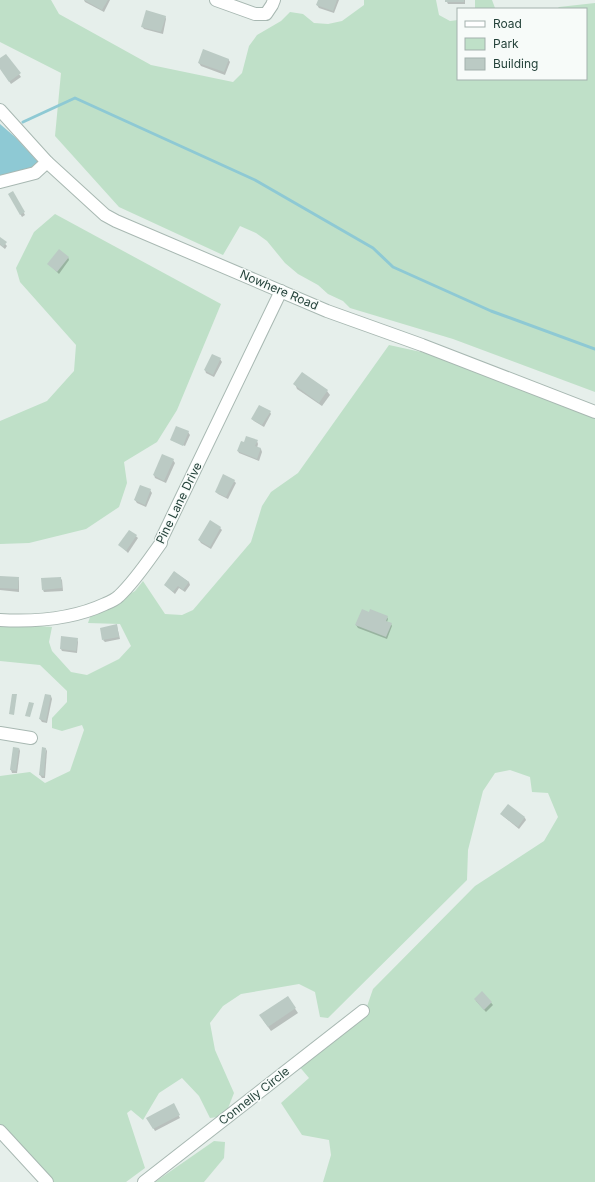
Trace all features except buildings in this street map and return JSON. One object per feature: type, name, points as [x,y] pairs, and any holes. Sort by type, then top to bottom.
[{"type":"street","points":[[216,0],[255,14],[266,14],[274,0]]},
{"type":"street","name":"Nowhere Road","points":[[0,110],[47,162],[105,215],[116,221],[327,311],[422,345],[595,412]]},
{"type":"street","points":[[0,182],[35,173],[47,162]]},
{"type":"street","name":"Pine Lane Drive","points":[[0,620],[15,621],[69,616],[92,610],[118,598],[129,586],[161,543],[161,540],[281,291]]},
{"type":"street","points":[[0,733],[31,738]]},
{"type":"street","name":"Connelly Circle","points":[[144,1182],[364,1011]]},
{"type":"street","points":[[0,1131],[47,1182]]},
{"type":"green space","points":[[0,0],[51,0],[59,14],[151,65],[233,82],[242,73],[249,46],[257,35],[281,21],[290,12],[303,14],[314,23],[328,24],[342,21],[364,5],[364,0],[436,0],[439,15],[450,21],[457,20],[457,80],[587,80],[587,8],[558,8],[595,3],[595,392],[453,339],[350,308],[343,301],[328,294],[318,285],[298,274],[285,263],[267,241],[256,233],[240,226],[223,255],[119,207],[55,136],[61,73],[0,42]]},
{"type":"green space","points":[[475,0],[492,0],[495,8],[475,8]]},
{"type":"green space","points":[[55,214],[221,304],[177,410],[157,442],[124,462],[127,483],[119,507],[86,529],[29,543],[0,544],[0,421],[47,401],[74,371],[76,345],[20,282],[16,268],[34,232]]},
{"type":"green space","points":[[389,345],[435,355],[595,415],[595,1182],[323,1182],[331,1155],[329,1140],[302,1135],[281,1103],[309,1078],[298,1065],[363,1018],[373,989],[475,886],[544,841],[558,817],[548,793],[532,792],[530,777],[510,770],[495,773],[483,791],[468,850],[467,880],[328,1018],[320,1017],[315,992],[299,984],[241,994],[223,1006],[210,1023],[215,1050],[234,1093],[225,1116],[210,1118],[199,1096],[182,1078],[159,1093],[143,1120],[131,1110],[127,1113],[145,1168],[126,1182],[54,1182],[0,1125],[0,776],[30,772],[45,783],[70,771],[84,730],[82,725],[62,731],[52,728],[52,718],[67,702],[67,691],[40,665],[0,661],[0,623],[52,627],[49,642],[52,651],[71,672],[87,675],[119,659],[131,646],[120,624],[88,623],[90,617],[135,591],[143,581],[165,614],[182,615],[193,610],[251,542],[262,506],[271,492],[298,473]]},
{"type":"green space","points":[[214,1141],[225,1142],[224,1158],[204,1182],[155,1182]]},
{"type":"water","points":[[0,124],[15,137],[39,163],[32,168],[0,177]]},
{"type":"waterway","points":[[23,122],[75,98],[255,180],[373,248],[393,267],[491,311],[595,349]]}]
